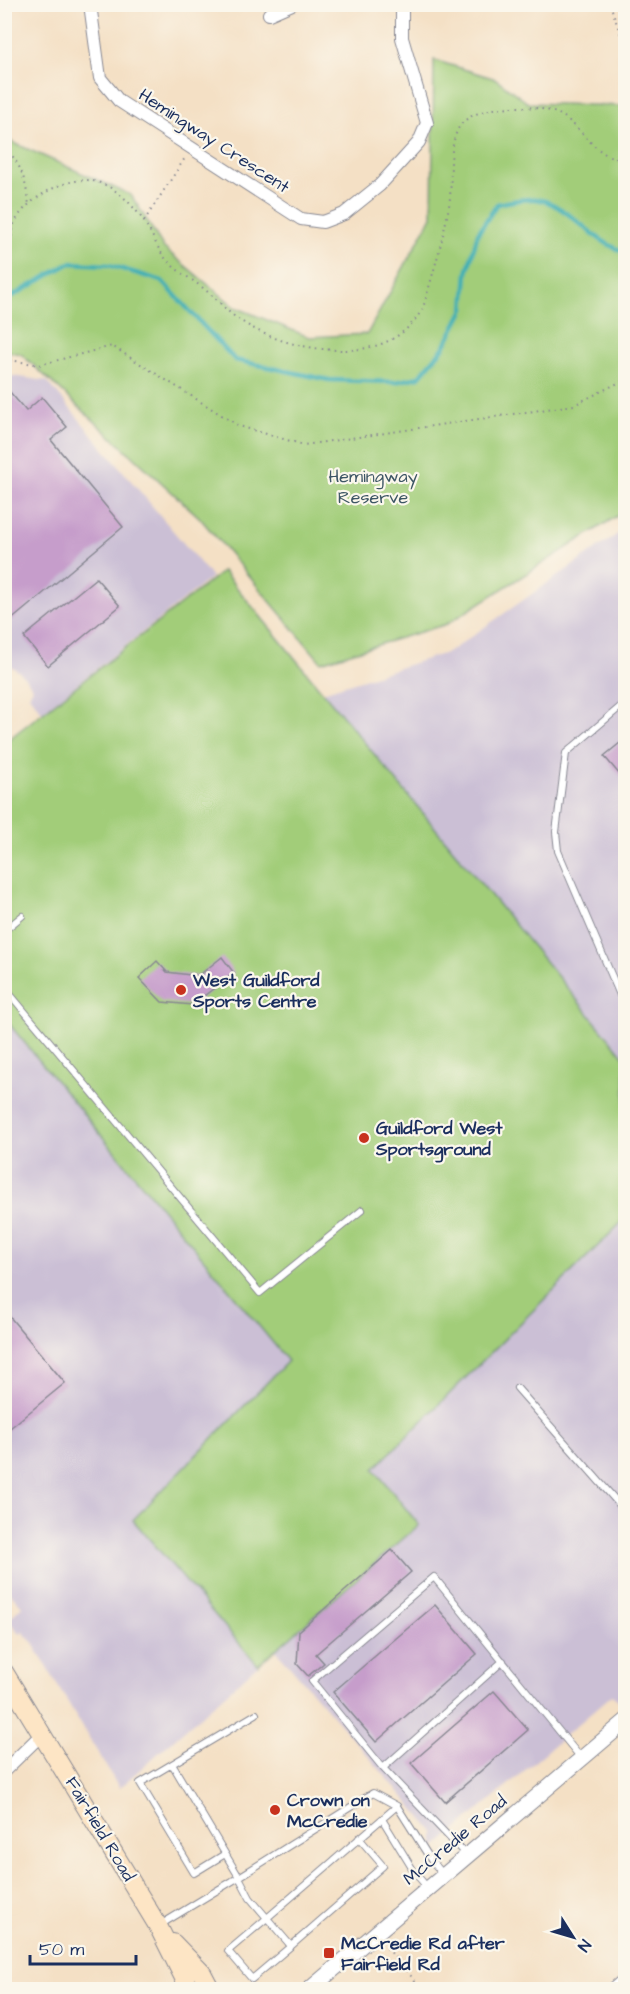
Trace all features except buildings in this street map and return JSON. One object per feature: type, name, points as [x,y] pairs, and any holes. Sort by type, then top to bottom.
[{"type":"main road","name":"Fairfield Road","points":[[4,1672],[158,1926],[190,1989]]},
{"type":"main road","points":[[158,1926],[202,1973],[211,1989]]},
{"type":"street","name":"Hemingway Crescent","points":[[90,4],[100,78],[119,101],[301,219],[323,222],[344,214],[380,185],[419,142],[427,123],[402,38],[402,4]]},
{"type":"street","points":[[269,14],[292,4]]},
{"type":"street","name":"McCredie Road","points":[[309,1989],[626,1721]]},
{"type":"street","points":[[4,1771],[43,1733]]},
{"type":"street","points":[[612,1989],[626,1978]]},
{"type":"lane","points":[[626,702],[566,753],[556,832],[558,851],[626,1009]]},
{"type":"lane","points":[[4,931],[22,916]]},
{"type":"lane","points":[[4,987],[260,1293],[362,1210]]},
{"type":"lane","points":[[517,1388],[626,1512]]},
{"type":"lane","points":[[467,1856],[383,1768],[312,1681],[434,1577],[581,1759]]},
{"type":"lane","points":[[383,1768],[503,1661]]},
{"type":"lane","points":[[225,1854],[194,1873],[140,1783],[256,1714]]},
{"type":"lane","points":[[172,1764],[250,1898],[291,1946]]},
{"type":"lane","points":[[158,1926],[372,1793],[397,1806],[430,1860],[444,1874]]},
{"type":"lane","points":[[359,1838],[383,1866],[252,1979],[228,1951],[359,1838],[397,1806]]},
{"type":"lane","points":[[382,1819],[415,1873],[428,1887]]},
{"type":"path","points":[[610,4],[612,17],[626,50]]},
{"type":"path","points":[[4,148],[17,161],[26,183],[29,205]]},
{"type":"path","points":[[144,221],[191,148]]},
{"type":"path","points":[[4,358],[39,365],[112,346],[239,426],[304,445],[574,405],[626,379]]},
{"type":"path","points":[[387,1948],[423,1989]]},
{"type":"shaded area","points":[[5,375],[47,381],[212,577],[42,712],[29,695],[33,688],[21,673],[5,662]]},
{"type":"shaded area","points":[[625,529],[625,1062],[310,696],[449,652]]},
{"type":"shaded area","points":[[5,1019],[288,1361],[133,1519],[258,1665],[119,1788],[32,1642],[23,1632],[20,1634],[8,1620],[22,1606],[7,1589],[5,1590]]},
{"type":"shaded area","points":[[625,1219],[625,1706],[612,1695],[434,1849],[434,1832],[275,1649],[418,1525],[374,1469]]},
{"type":"green space","name":"Hemingway Reserve","points":[[434,60],[496,79],[528,103],[625,106],[625,511],[447,624],[321,662],[199,517],[21,354],[5,351],[5,139],[131,195],[164,248],[235,307],[309,337],[367,334],[432,216]]},
{"type":"green space","name":"Guildford West Sportsground","points":[[223,571],[625,1058],[625,1219],[374,1469],[419,1525],[258,1665],[133,1520],[288,1361],[5,1019],[5,742]]},
{"type":"waterway","points":[[4,301],[70,263],[109,265],[162,281],[235,360],[329,380],[395,382],[419,377],[444,347],[464,309],[467,273],[478,233],[497,204],[525,199],[546,201],[568,214],[602,240],[626,252]]},
{"type":"place","name":"West Guildford Sports Centre","points":[[181,990]]},
{"type":"place","name":"Guildford West Sportsground","points":[[364,1138]]},
{"type":"place","name":"Crown on McCredie","points":[[275,1810]]},
{"type":"place","name":"McCredie Rd after Fairfield Rd","points":[[329,1953]]}]
